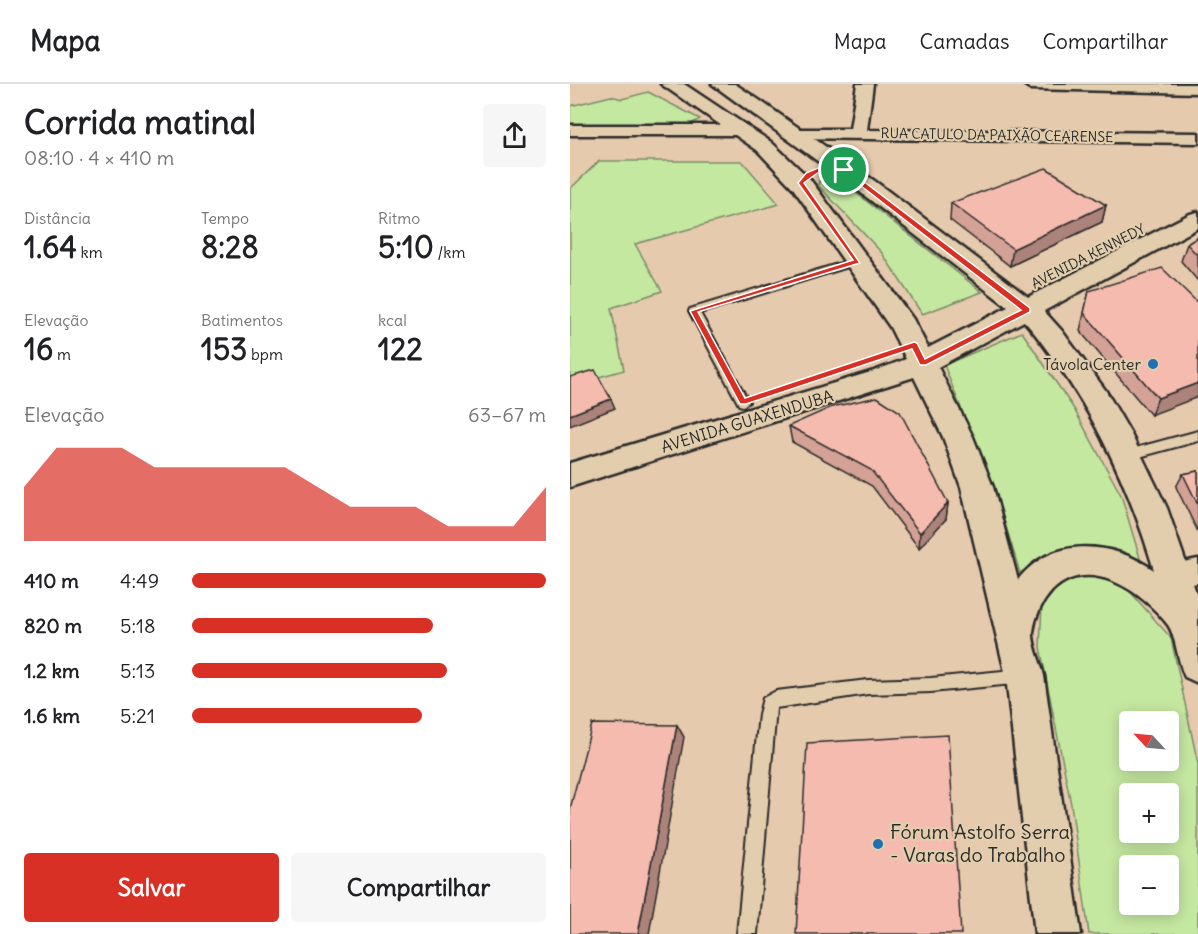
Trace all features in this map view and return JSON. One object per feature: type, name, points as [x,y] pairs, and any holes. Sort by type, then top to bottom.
[{"type":"main road","points":[[671,84],[764,146],[801,183],[903,325],[958,437],[977,487],[1025,676],[1058,934]]},
{"type":"main road","points":[[722,84],[796,134],[1018,303],[1042,324],[1091,390],[1116,429],[1187,573],[1187,621],[1198,665]]},
{"type":"main road","points":[[742,130],[773,118]]},
{"type":"main road","points":[[801,183],[808,175],[818,170],[844,170]]},
{"type":"main road","name":"AVENIDA KENNEDY","points":[[1018,303],[1198,200]]},
{"type":"main road","name":"AVENIDA KENNEDY","points":[[918,354],[1018,303],[1198,219]]},
{"type":"main road","name":"AVENIDA GUAXENDUBA","points":[[570,475],[884,378],[918,354]]},
{"type":"main road","name":"AVENIDA GUAXENDUBA","points":[[570,457],[743,402],[918,354]]},
{"type":"main road","points":[[884,378],[903,379],[922,384],[939,396]]},
{"type":"main road","points":[[1014,636],[1020,613],[1033,587],[1054,568],[1073,560],[1094,560],[1128,572],[1160,592],[1187,621]]},
{"type":"street","points":[[858,133],[865,84]]},
{"type":"street","points":[[1031,84],[1198,88]]},
{"type":"street","points":[[570,130],[742,130]]},
{"type":"street","name":"RUA CATULO DA PAIXÃO CEARENSE","points":[[796,134],[1198,138]]},
{"type":"lane","points":[[743,402],[694,311],[857,261]]},
{"type":"lane","points":[[1128,455],[1198,436]]},
{"type":"lane","points":[[747,934],[767,714],[770,704],[776,699],[868,687],[931,685],[1025,676]]},
{"type":"green space","points":[[648,92],[700,119],[689,125],[570,126],[570,106],[611,96],[622,99]]},
{"type":"green space","points":[[599,161],[742,161],[779,204],[635,244],[662,291],[611,308],[624,370],[570,385],[570,189]]},
{"type":"green space","points":[[826,177],[837,178],[982,292],[922,314],[882,253],[818,185],[819,181]]},
{"type":"green space","points":[[1022,332],[1074,409],[1121,495],[1143,568],[1110,555],[1075,548],[1063,549],[1048,555],[1020,573],[1002,513],[944,365]]},
{"type":"green space","points":[[1071,571],[1110,577],[1126,587],[1171,638],[1198,764],[1198,934],[1089,934],[1071,804],[1040,647],[1042,604],[1058,578]]},
{"type":"building","points":[[1046,168],[1106,205],[1013,249],[951,203]]},
{"type":"building","points":[[1198,237],[1198,256],[1187,244]]},
{"type":"building","name":"Távola Center","points":[[1162,268],[1198,303],[1198,383],[1158,398],[1084,313],[1089,291]]},
{"type":"building","points":[[595,370],[611,399],[570,415],[570,377]]},
{"type":"building","points":[[877,397],[900,412],[948,503],[920,533],[871,470],[789,426],[832,407]]},
{"type":"building","points":[[1198,471],[1198,505],[1183,474]]},
{"type":"building","points":[[592,724],[677,725],[638,934],[570,934],[570,809]]},
{"type":"building","name":"Fórum Astolfo Serra - Varas do Trabalho","points":[[948,735],[961,934],[796,934],[807,743]]},
{"type":"place","name":"Távola Center","points":[[1153,364]]},
{"type":"place","name":"Fórum Astolfo Serra - Varas do Trabalho","points":[[878,844]]},
{"type":"route","points":[[830,168],[844,170],[913,220],[1027,310],[923,363],[914,345],[743,402],[694,311],[857,261],[801,183],[804,178],[818,170],[830,168]]}]
